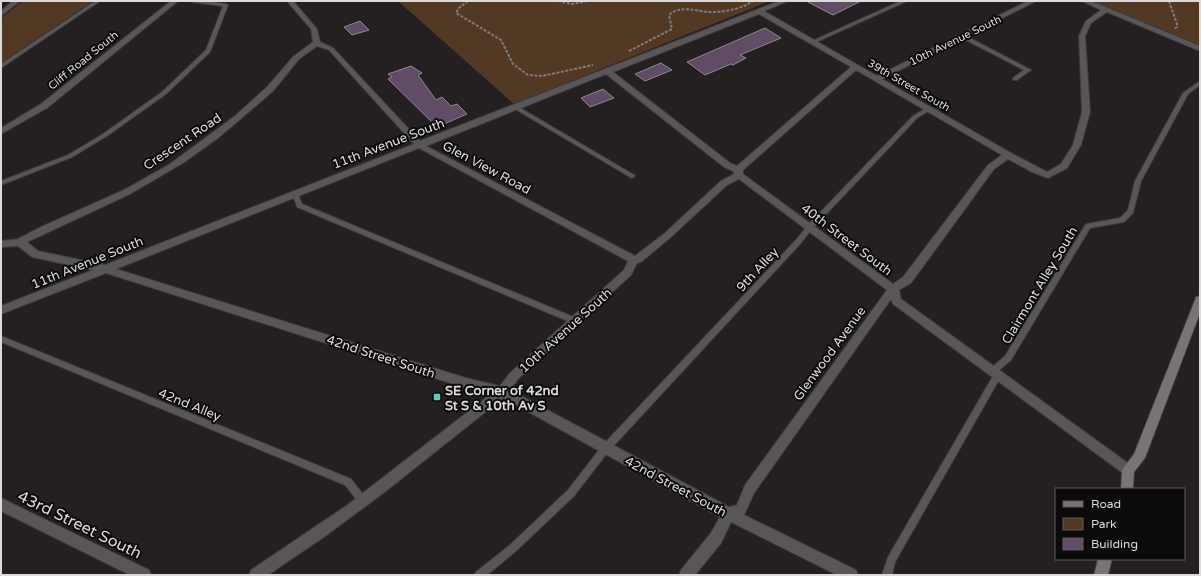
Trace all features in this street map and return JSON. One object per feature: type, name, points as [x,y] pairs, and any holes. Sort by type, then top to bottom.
[{"type":"street","points":[[1,14],[17,1]]},
{"type":"street","name":"Cliff Road South","points":[[1,131],[44,106],[175,1]]},
{"type":"street","points":[[290,1],[314,29],[317,43]]},
{"type":"street","name":"11th Avenue South","points":[[1,310],[103,268],[517,108],[785,1]]},
{"type":"street","name":"10th Avenue South","points":[[877,79],[964,37],[1033,1]]},
{"type":"street","points":[[1085,1],[1200,49]]},
{"type":"street","name":"39th Street South","points":[[759,11],[1034,170],[1048,175],[1064,166],[1077,145],[1086,112],[1082,36],[1088,22],[1106,10]]},
{"type":"street","name":"Glen View Road","points":[[317,43],[331,49],[419,145],[634,260]]},
{"type":"street","name":"Crescent Road","points":[[20,242],[44,228],[120,196],[180,161],[245,113],[274,85],[297,55],[317,43]]},
{"type":"street","name":"10th Avenue South","points":[[256,575],[284,558],[362,500],[502,392],[514,376],[573,320],[628,272],[634,260],[638,259],[668,235],[724,183],[739,175],[739,169],[855,67]]},
{"type":"street","name":"40th Street South","points":[[607,71],[727,165],[736,169],[739,175],[893,289],[897,301],[997,376],[1128,470]]},
{"type":"street","name":"Glenwood Avenue","points":[[728,514],[741,510],[750,489],[893,289],[908,280],[991,167],[1008,155]]},
{"type":"street","points":[[1,244],[20,242]]},
{"type":"street","name":"42nd Street South","points":[[20,242],[35,254],[103,268],[466,384],[502,392],[605,449],[728,514],[851,575]]},
{"type":"street","points":[[1127,488],[1128,470],[1139,458],[1200,300]]},
{"type":"street","name":"43rd Street South","points":[[1,504],[144,575]]},
{"type":"street","points":[[686,575],[716,538],[728,514]]},
{"type":"street","points":[[1100,575],[1106,560]]},
{"type":"lane","points":[[1,66],[98,1]]},
{"type":"lane","points":[[1,182],[70,156],[106,135],[164,93],[208,50],[226,5],[192,1]]},
{"type":"lane","points":[[812,42],[905,1]]},
{"type":"lane","points":[[964,37],[1028,70],[1015,79]]},
{"type":"lane","name":"Clairmont Alley South","points":[[997,376],[994,370],[1008,358],[1088,226],[1122,220],[1131,211],[1138,181],[1178,106],[1186,93],[1200,84]]},
{"type":"lane","points":[[517,108],[632,176]]},
{"type":"lane","name":"9th Alley","points":[[479,575],[513,548],[571,493],[605,449],[798,242],[810,227],[915,117],[928,109]]},
{"type":"lane","points":[[295,193],[299,205],[573,320]]},
{"type":"lane","name":"42nd Alley","points":[[1,339],[348,482],[362,500]]},
{"type":"lane","points":[[887,575],[891,560],[997,376]]},
{"type":"path","points":[[468,1],[456,13],[501,40],[513,64],[528,75],[542,76],[599,64]]},
{"type":"path","points":[[558,1],[572,4],[588,1]]},
{"type":"path","points":[[626,53],[652,38],[672,29],[669,15],[676,10],[688,8],[715,12],[743,6],[753,1]]},
{"type":"path","points":[[1169,1],[1177,24],[1177,27],[1173,30],[1180,33]]},
{"type":"green space","points":[[23,1],[93,1],[1,63],[1,18]]},
{"type":"green space","points":[[398,1],[770,1],[514,104]]},
{"type":"green space","points":[[1092,1],[1200,1],[1200,45]]},
{"type":"building","points":[[806,1],[861,1],[833,15]]},
{"type":"building","points":[[360,21],[369,30],[352,35],[344,27]]},
{"type":"building","points":[[765,28],[781,38],[740,55],[746,58],[733,65],[731,64],[705,75],[687,62]]},
{"type":"building","points":[[661,63],[672,70],[645,81],[635,74]]},
{"type":"building","points":[[411,66],[422,73],[418,75],[436,100],[442,97],[451,106],[457,104],[467,114],[437,127],[388,79],[392,77],[388,74]]},
{"type":"building","points":[[603,89],[614,98],[590,107],[581,98]]},
{"type":"place","name":"SE Corner of 42nd St S & 10th Av S","points":[[437,397]]}]
